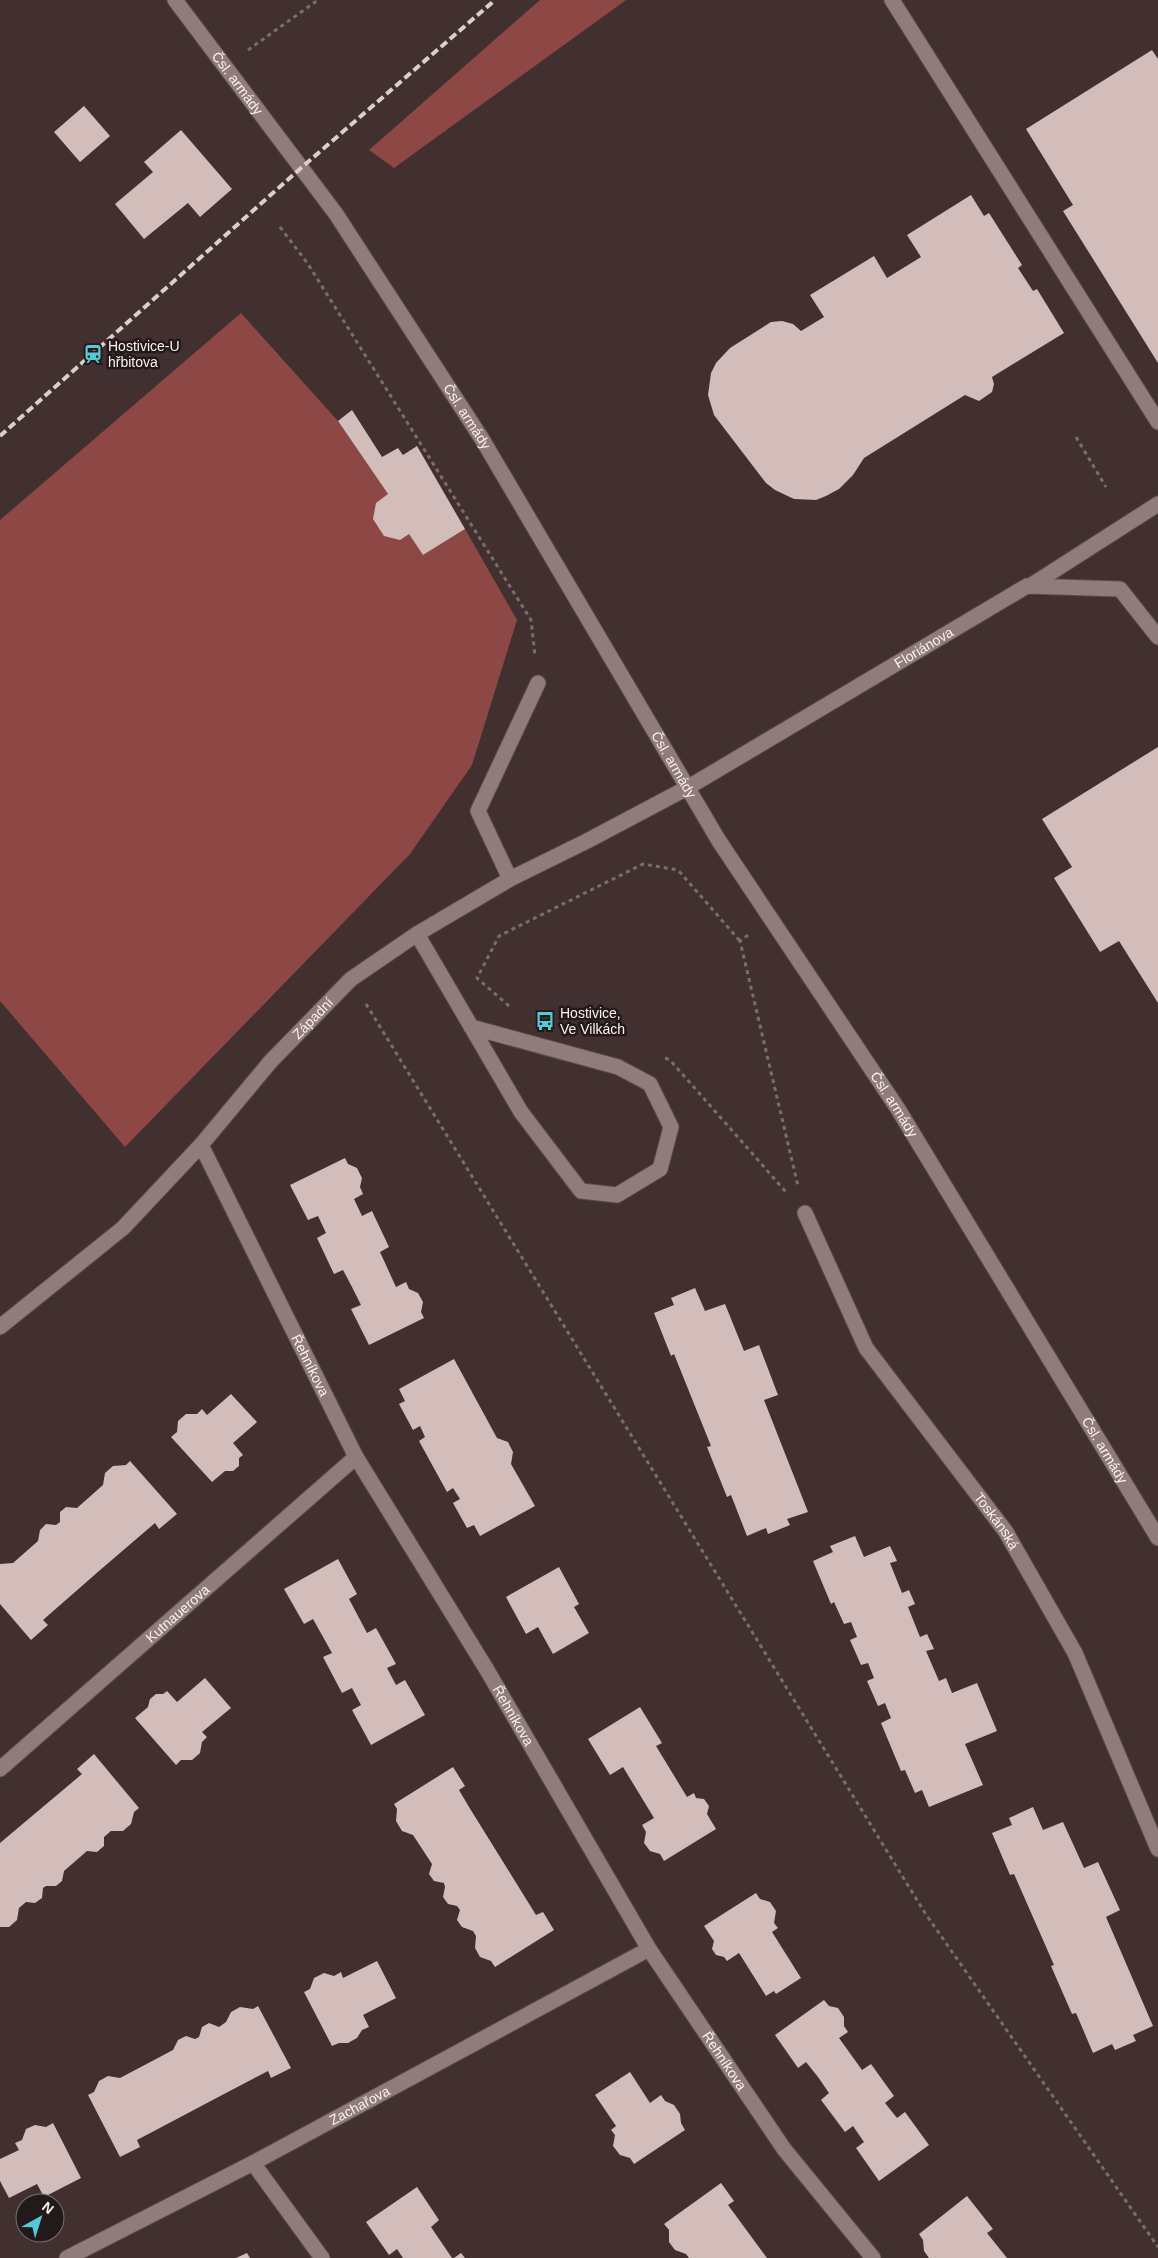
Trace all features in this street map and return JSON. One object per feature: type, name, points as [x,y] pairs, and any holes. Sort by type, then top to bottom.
[{"type":"street","name":"Čsl. armády","points":[[175,0],[336,214],[482,439],[719,841],[898,1109],[1158,1538]]},
{"type":"street","points":[[892,0],[1158,422]]},
{"type":"street","points":[[1030,586],[1158,504]]},
{"type":"street","name":"Floriánova","points":[[687,788],[1027,586],[1120,589],[1158,637]]},
{"type":"street","points":[[510,879],[478,811],[538,683]]},
{"type":"street","name":"Západní","points":[[0,1327],[123,1228],[201,1145],[271,1061],[351,980],[417,934],[510,879],[687,788]]},
{"type":"street","points":[[417,934],[471,1028],[522,1112],[581,1191],[617,1195],[660,1169],[671,1127],[650,1084],[618,1067],[471,1028]]},
{"type":"street","name":"Řehníkova","points":[[201,1145],[356,1457],[487,1670],[649,1949],[784,2148],[873,2258]]},
{"type":"street","name":"Toskánská","points":[[805,1213],[866,1348],[1006,1532],[1075,1653],[1158,1849]]},
{"type":"street","name":"Kutnauerova","points":[[0,1769],[356,1457]]},
{"type":"street","name":"Zachařova","points":[[67,2258],[253,2162],[649,1949]]},
{"type":"street","points":[[253,2162],[322,2258]]},
{"type":"path","points":[[226,66],[318,0]]},
{"type":"path","points":[[280,227],[308,264],[531,620],[538,683]]},
{"type":"path","points":[[1076,437],[1106,487]]},
{"type":"path","points":[[511,1007],[477,978],[500,936],[643,864],[678,870],[740,941],[805,1213]]},
{"type":"path","points":[[740,941],[771,918]]},
{"type":"path","points":[[351,980],[925,1913],[1158,2247]]},
{"type":"path","points":[[661,1057],[670,1060],[805,1213]]},
{"type":"shaded area","points":[[540,0],[626,0],[394,168],[369,150]]},
{"type":"shaded area","points":[[241,313],[338,421],[388,494],[409,534],[423,555],[465,529],[517,620],[472,765],[410,854],[125,1147],[0,1001],[0,520]]},
{"type":"building","points":[[1152,50],[1158,59],[1158,363],[1063,211],[1073,205],[1026,129]]},
{"type":"building","points":[[84,106],[110,136],[80,162],[54,132]]},
{"type":"building","points":[[181,130],[232,189],[200,217],[188,203],[144,239],[115,204],[153,172],[144,162]]},
{"type":"building","points":[[971,195],[984,216],[989,213],[1022,265],[1018,268],[1033,291],[1037,289],[1064,333],[992,377],[994,384],[992,392],[979,401],[965,395],[864,458],[853,475],[839,489],[816,500],[794,499],[775,490],[766,483],[714,415],[708,395],[711,373],[716,363],[730,348],[771,322],[782,321],[793,324],[801,331],[824,317],[810,295],[874,256],[887,278],[921,257],[907,235]]},
{"type":"building","points":[[352,410],[382,457],[398,448],[403,455],[417,446],[465,529],[423,555],[409,534],[400,540],[384,536],[373,519],[376,503],[388,494],[338,421]]},
{"type":"building","points":[[1158,747],[1158,1003],[1119,941],[1100,952],[1054,878],[1072,867],[1042,819]]},
{"type":"building","points":[[345,1158],[348,1164],[357,1168],[362,1178],[360,1187],[363,1194],[354,1199],[362,1216],[372,1211],[389,1247],[380,1252],[396,1287],[406,1282],[409,1289],[418,1293],[423,1302],[421,1312],[424,1318],[369,1345],[351,1309],[361,1305],[343,1270],[334,1274],[317,1238],[326,1233],[318,1216],[308,1220],[290,1185]]},
{"type":"building","points":[[695,1288],[705,1311],[725,1304],[744,1351],[759,1345],[778,1395],[764,1400],[808,1512],[787,1519],[790,1525],[768,1534],[766,1528],[747,1536],[731,1495],[727,1497],[707,1447],[711,1446],[674,1354],[671,1356],[654,1313],[674,1305],[671,1298]]},
{"type":"building","points":[[454,1359],[497,1438],[508,1442],[513,1452],[511,1464],[535,1506],[480,1536],[474,1525],[467,1528],[453,1503],[460,1499],[453,1488],[447,1492],[419,1441],[425,1437],[420,1426],[413,1430],[399,1404],[405,1401],[399,1389]]},
{"type":"building","points":[[231,1394],[257,1422],[233,1443],[243,1455],[239,1458],[239,1466],[233,1471],[225,1471],[212,1482],[171,1437],[177,1432],[178,1421],[186,1414],[197,1414],[202,1409],[207,1415]]},
{"type":"building","points":[[130,1461],[177,1514],[159,1529],[155,1523],[99,1571],[43,1620],[48,1625],[31,1640],[0,1604],[0,1564],[13,1563],[38,1541],[40,1530],[46,1524],[56,1525],[60,1522],[60,1512],[66,1507],[77,1508],[103,1485],[105,1473],[113,1466],[126,1465]]},
{"type":"building","points":[[855,1536],[864,1557],[890,1546],[897,1561],[890,1563],[902,1593],[909,1590],[915,1604],[908,1607],[920,1637],[927,1634],[934,1649],[926,1651],[939,1681],[946,1678],[952,1693],[977,1683],[997,1731],[965,1744],[983,1785],[929,1807],[922,1790],[915,1793],[905,1770],[901,1771],[881,1723],[891,1718],[885,1703],[878,1706],[867,1681],[874,1678],[868,1663],[861,1665],[850,1640],[857,1637],[851,1622],[844,1624],[834,1602],[831,1604],[813,1561],[833,1552],[830,1546]]},
{"type":"building","points":[[338,1559],[357,1594],[349,1599],[367,1633],[376,1628],[396,1664],[387,1668],[396,1685],[405,1680],[425,1715],[371,1745],[352,1710],[361,1705],[352,1688],[342,1693],[323,1657],[332,1653],[313,1619],[304,1624],[284,1589]]},
{"type":"building","points":[[559,1567],[579,1604],[574,1607],[589,1633],[553,1654],[538,1627],[526,1634],[506,1597]]},
{"type":"building","points":[[205,1678],[231,1708],[202,1732],[207,1737],[202,1742],[200,1753],[192,1760],[181,1760],[176,1765],[135,1718],[148,1707],[150,1699],[156,1694],[163,1694],[167,1691],[177,1702]]},
{"type":"building","points":[[640,1707],[662,1743],[656,1746],[687,1797],[694,1793],[696,1798],[704,1799],[709,1806],[707,1814],[716,1829],[664,1861],[660,1854],[650,1851],[644,1843],[646,1832],[642,1825],[654,1818],[623,1767],[610,1775],[588,1739]]},
{"type":"building","points":[[94,1754],[139,1808],[134,1812],[131,1824],[123,1831],[111,1831],[104,1837],[104,1846],[97,1852],[87,1851],[64,1871],[62,1881],[56,1886],[46,1886],[43,1888],[42,1898],[35,1903],[26,1902],[19,1908],[17,1920],[9,1927],[0,1927],[0,1843],[82,1774],[77,1769]]},
{"type":"building","points":[[453,1767],[465,1786],[459,1790],[469,1807],[536,1915],[543,1912],[554,1930],[495,1967],[491,1961],[480,1957],[475,1948],[476,1936],[473,1931],[462,1927],[457,1920],[460,1910],[457,1906],[448,1904],[443,1897],[444,1883],[434,1881],[429,1874],[432,1864],[413,1835],[402,1831],[396,1821],[397,1809],[394,1804]]},
{"type":"building","points":[[1033,1807],[1043,1830],[1063,1822],[1084,1868],[1098,1862],[1120,1910],[1106,1917],[1153,2026],[1133,2035],[1136,2041],[1115,2050],[1112,2044],[1093,2053],[1076,2013],[1072,2014],[1051,1966],[1054,1965],[1014,1874],[1010,1875],[992,1833],[1012,1825],[1009,1818]]},
{"type":"building","points":[[756,1893],[760,1899],[770,1902],[776,1911],[774,1923],[778,1928],[772,1932],[801,1978],[776,1994],[774,1991],[766,1996],[739,1953],[727,1961],[724,1957],[716,1955],[712,1949],[714,1941],[704,1926]]},
{"type":"building","points":[[377,1961],[396,1998],[363,2015],[369,2027],[362,2030],[357,2038],[348,2043],[339,2043],[332,2046],[304,1992],[310,1989],[314,1978],[324,1973],[334,1976],[341,1972],[343,1978]]},
{"type":"building","points":[[824,2000],[829,2006],[838,2008],[844,2017],[844,2026],[848,2032],[839,2038],[862,2070],[871,2064],[894,2096],[885,2103],[897,2118],[905,2112],[929,2145],[879,2181],[856,2148],[864,2142],[853,2126],[845,2132],[821,2100],[829,2093],[818,2077],[806,2062],[798,2068],[775,2035]]},
{"type":"building","points":[[258,2006],[291,2068],[271,2078],[268,2071],[137,2140],[140,2147],[120,2157],[88,2095],[94,2092],[99,2081],[108,2076],[120,2078],[173,2050],[178,2040],[186,2036],[195,2039],[199,2037],[202,2027],[209,2023],[219,2027],[226,2022],[231,2012],[240,2007],[253,2009]]},
{"type":"building","points":[[630,2072],[650,2103],[661,2095],[665,2101],[674,2105],[680,2114],[681,2123],[685,2130],[634,2164],[630,2158],[620,2155],[613,2146],[615,2135],[611,2130],[616,2126],[595,2095]]},
{"type":"building","points":[[53,2123],[81,2178],[52,2193],[42,2193],[37,2184],[19,2193],[15,2193],[15,2195],[9,2198],[0,2181],[0,2159],[19,2150],[15,2143],[22,2140],[26,2129],[35,2125],[46,2127]]},
{"type":"building","points":[[721,2183],[734,2201],[728,2205],[767,2258],[689,2258],[686,2254],[675,2250],[669,2242],[669,2230],[664,2224]]},
{"type":"building","points":[[417,2187],[439,2220],[431,2227],[452,2258],[403,2258],[397,2249],[389,2255],[366,2222]]},
{"type":"building","points":[[967,2196],[993,2229],[987,2233],[1007,2258],[929,2258],[924,2251],[923,2240],[919,2234]]},
{"type":"building","points":[[247,2253],[250,2258],[236,2258]]},
{"type":"building","points":[[461,2253],[465,2258],[454,2258]]},
{"type":"railway","points":[[0,436],[301,168],[495,0]]},
{"type":"place","name":"Hostivice-U hřbitova","points":[[93,354]]},
{"type":"place","name":"Hostivice, Ve Vilkách","points":[[545,1021]]}]
